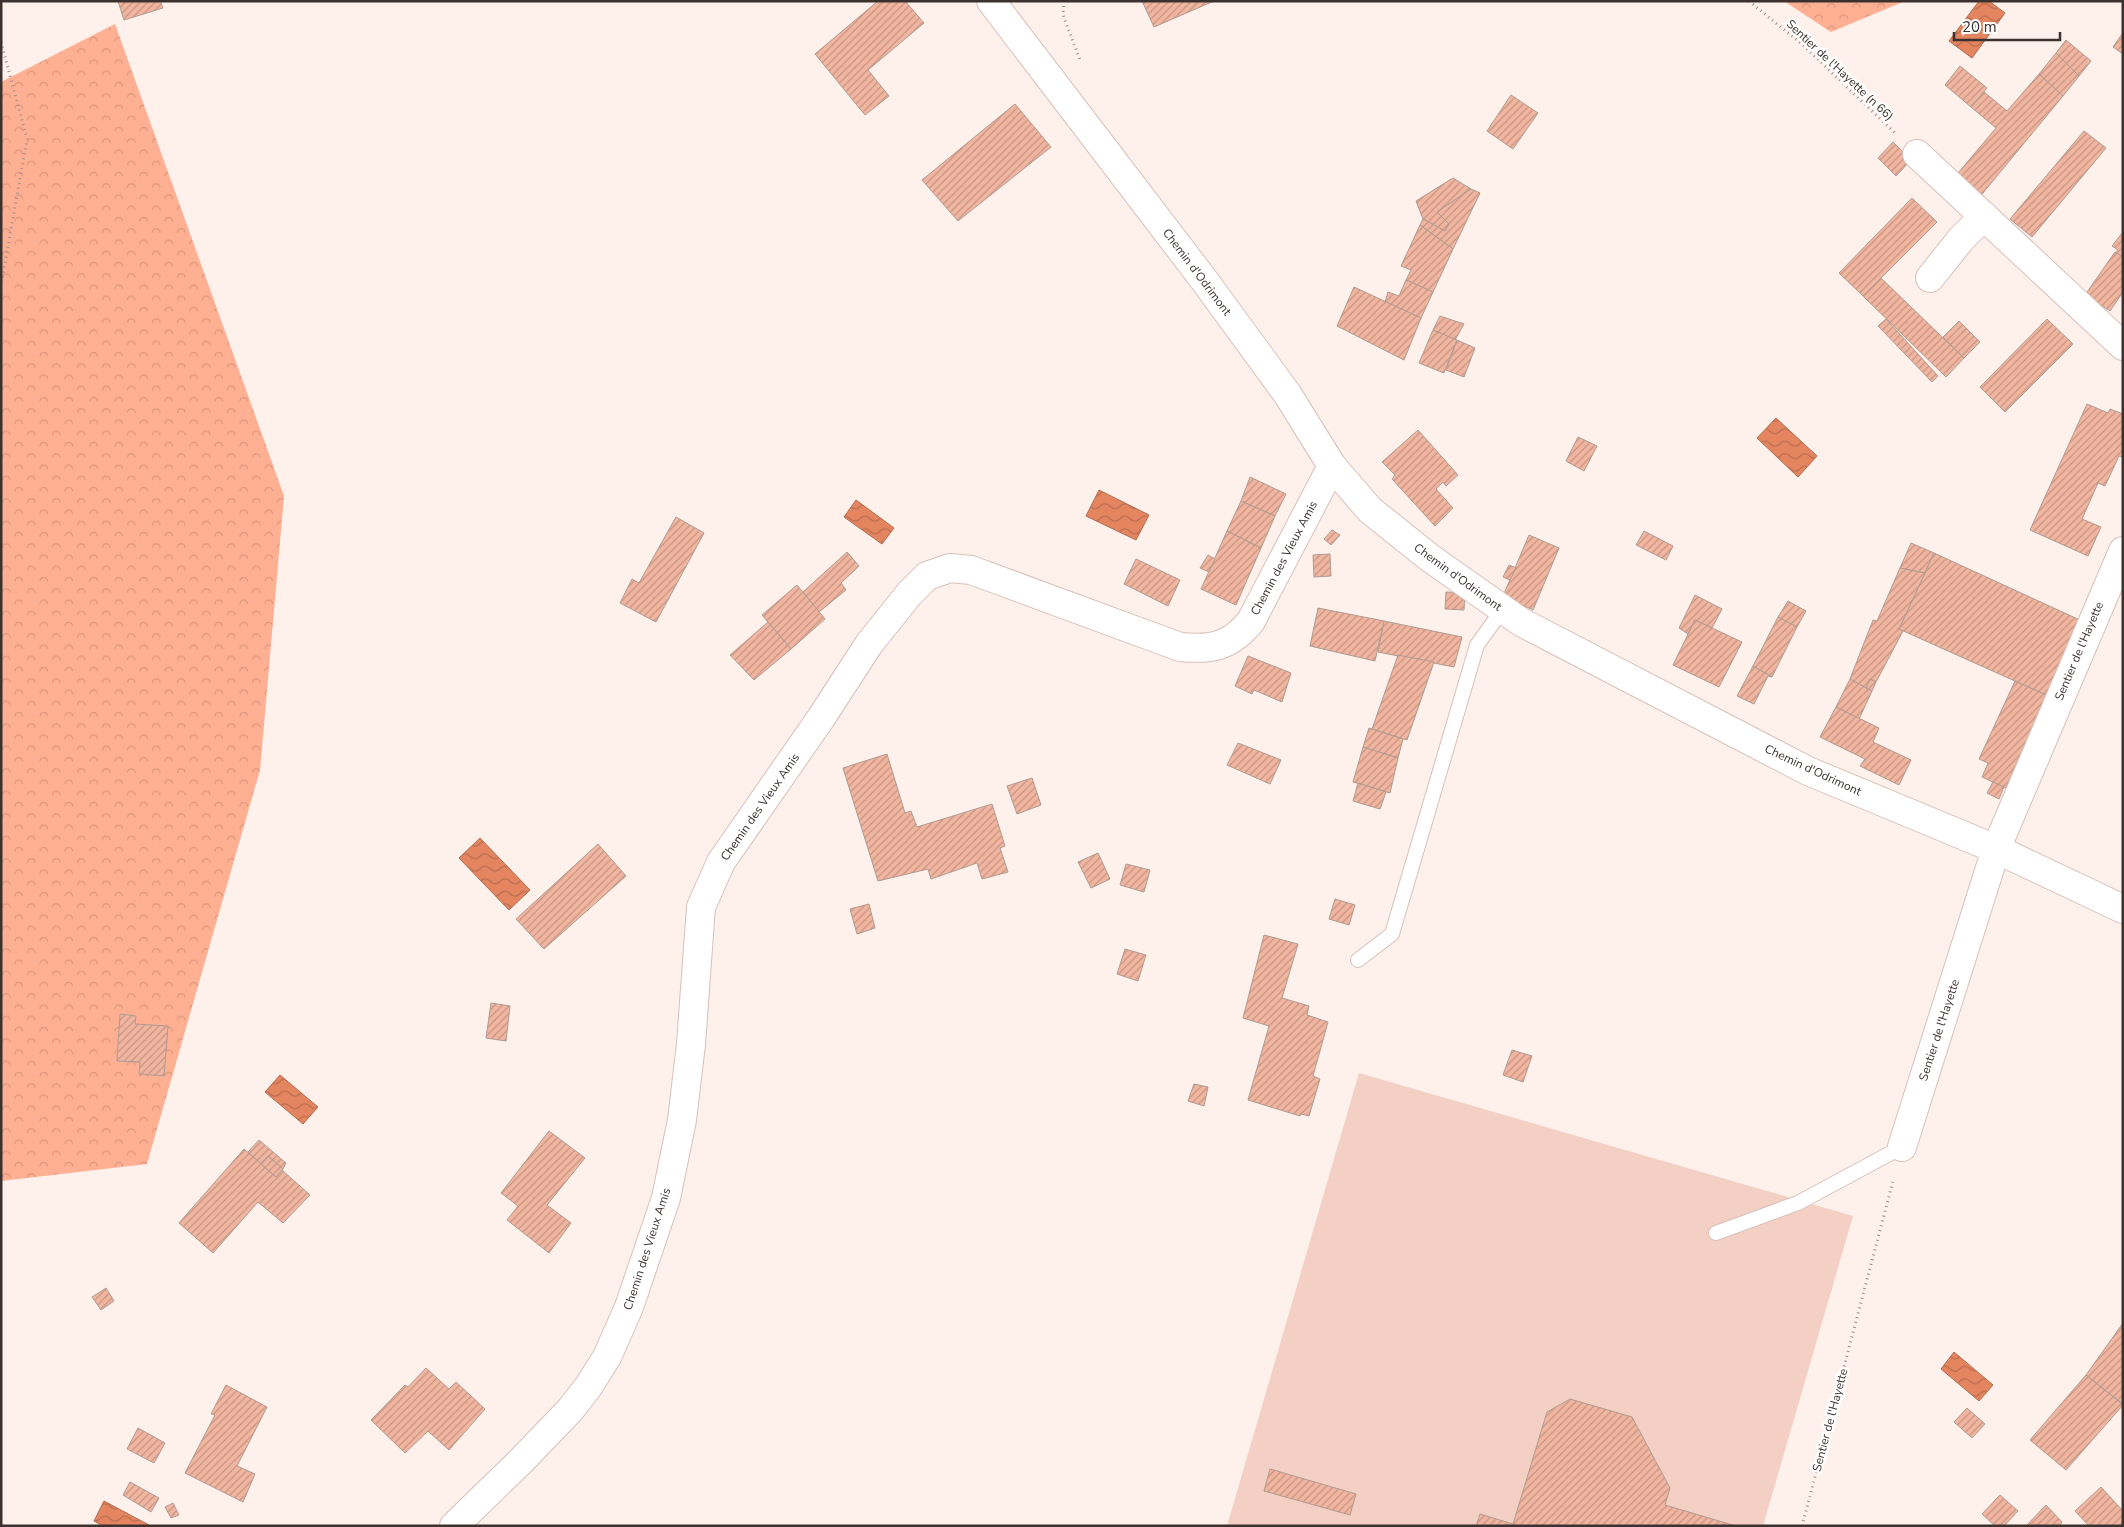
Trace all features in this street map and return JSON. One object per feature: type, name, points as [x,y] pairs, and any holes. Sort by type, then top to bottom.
[{"type":"street","name":"Chemin d'Odrimont","points":[[991,1],[1221,303],[1288,395],[1332,466],[1370,510],[1430,558],[1521,622],[1808,771],[1996,849],[2123,910]]},
{"type":"street","points":[[1917,154],[2123,346]]},
{"type":"street","points":[[1930,278],[1961,240],[1984,216]]},
{"type":"street","name":"Chemin des Vieux Amis","points":[[454,1526],[570,1410],[588,1387],[607,1357],[629,1308],[666,1198],[682,1120],[691,1044],[701,907],[720,862],[821,718],[869,644],[910,594],[927,576],[950,568],[970,570],[1180,648],[1203,649],[1222,644],[1240,634],[1251,621],[1332,466]]},
{"type":"street","name":"Sentier de l'Hayette","points":[[1902,1146],[1996,849],[2123,551]]},
{"type":"lane","points":[[1358,960],[1392,934],[1477,645],[1503,610]]},
{"type":"lane","points":[[1716,1233],[1798,1203],[1902,1146]]},
{"type":"path","name":"Sentier de l'Hayette (n 66)","points":[[1749,1],[1804,46],[1917,154]]},
{"type":"path","points":[[1,42],[27,139],[1,286]]},
{"type":"path","name":"Sentier de l'Hayette","points":[[1802,1526],[1902,1146]]},
{"type":"shaded area","points":[[1359,1073],[1853,1216],[1763,1526],[1227,1526]]},
{"type":"green space","points":[[1784,1],[1905,1],[1831,32]]},
{"type":"green space","points":[[115,24],[284,496],[260,770],[147,1164],[1,1181],[1,82]]},
{"type":"water","points":[[1979,1],[1989,1],[2005,13],[1972,58],[1949,41]]},
{"type":"water","points":[[1776,418],[1817,456],[1798,477],[1757,438]]},
{"type":"water","points":[[1099,490],[1149,515],[1136,540],[1086,516]]},
{"type":"water","points":[[856,500],[894,528],[882,544],[844,517]]},
{"type":"water","points":[[480,838],[530,890],[509,910],[459,858]]},
{"type":"water","points":[[280,1075],[318,1107],[303,1124],[265,1092]]},
{"type":"water","points":[[1954,1352],[1993,1385],[1979,1401],[1941,1369]]},
{"type":"water","points":[[104,1501],[149,1525],[103,1526],[94,1521]]},
{"type":"building","points":[[118,1],[160,1],[163,8],[124,20]]},
{"type":"building","points":[[878,1],[905,1],[924,23],[868,70],[889,96],[865,115],[815,54]]},
{"type":"building","points":[[1142,1],[1214,1],[1154,27]]},
{"type":"building","points":[[2123,35],[2123,54],[2113,47]]},
{"type":"building","points":[[2066,40],[2091,61],[2079,76],[2056,53]]},
{"type":"building","points":[[2056,53],[2079,76],[2063,96],[2039,74]]},
{"type":"building","points":[[1960,66],[1987,88],[1971,107],[1945,85]]},
{"type":"building","points":[[2039,74],[2063,96],[1978,199],[1953,179],[1996,128],[1971,107],[1984,92],[2007,111]]},
{"type":"building","points":[[1511,95],[1538,113],[1513,149],[1487,131]]},
{"type":"building","points":[[1015,104],[1051,147],[958,221],[922,180]]},
{"type":"building","points":[[2084,131],[2106,148],[2032,237],[2010,219]]},
{"type":"building","points":[[1893,142],[1911,160],[1896,176],[1878,158]]},
{"type":"building","points":[[1453,178],[1471,189],[1437,212],[1449,224],[1445,231],[1423,219],[1416,201]]},
{"type":"building","points":[[1471,189],[1480,193],[1453,249],[1420,225],[1423,219],[1445,231],[1449,224],[1437,212]]},
{"type":"building","points":[[1912,198],[1937,222],[1863,296],[1839,273]]},
{"type":"building","points":[[1420,225],[1453,249],[1433,292],[1406,280],[1411,270],[1401,266]]},
{"type":"building","points":[[2123,232],[2123,257],[2116,253],[2118,250],[2112,246]]},
{"type":"building","points":[[2115,252],[2123,257],[2123,292],[2110,311],[2085,295]]},
{"type":"building","points":[[1881,278],[1964,358],[1946,377],[1863,296]]},
{"type":"building","points":[[1406,280],[1433,292],[1421,318],[1385,302],[1388,292],[1399,296]]},
{"type":"building","points":[[1354,287],[1421,318],[1404,360],[1337,326]]},
{"type":"building","points":[[1440,316],[1464,324],[1455,340],[1433,330]]},
{"type":"building","points":[[1886,319],[1938,376],[1932,382],[1878,326]]},
{"type":"building","points":[[2047,319],[2073,344],[2005,412],[1980,387]]},
{"type":"building","points":[[1959,321],[1980,342],[1964,358],[1943,337]]},
{"type":"building","points":[[1433,330],[1457,340],[1444,373],[1419,363]]},
{"type":"building","points":[[1457,340],[1475,348],[1464,377],[1446,370]]},
{"type":"building","points":[[2087,404],[2108,413],[2110,409],[2123,414],[2123,457],[2119,456],[2105,486],[2098,483],[2082,519],[2101,527],[2088,556],[2030,530]]},
{"type":"building","points":[[1418,430],[1458,475],[1446,486],[1443,482],[1436,489],[1453,508],[1435,526],[1392,479],[1395,475],[1382,462]]},
{"type":"building","points":[[1578,437],[1597,446],[1584,471],[1566,461]]},
{"type":"building","points":[[1250,477],[1286,494],[1275,516],[1241,501]]},
{"type":"building","points":[[1241,501],[1275,516],[1261,548],[1227,531]]},
{"type":"building","points":[[676,517],[704,533],[656,622],[620,603],[632,579],[639,583]]},
{"type":"building","points":[[1332,530],[1340,535],[1331,545],[1324,539]]},
{"type":"building","points":[[1227,531],[1261,548],[1236,605],[1201,589]]},
{"type":"building","points":[[1644,531],[1673,546],[1666,560],[1636,545]]},
{"type":"building","points":[[1529,535],[1559,548],[1533,610],[1503,596]]},
{"type":"building","points":[[1911,543],[1934,553],[1925,573],[1900,568]]},
{"type":"building","points":[[847,552],[859,566],[841,583],[846,590],[819,612],[803,592]]},
{"type":"building","points":[[1934,553],[2082,621],[2046,695],[1899,629]]},
{"type":"building","points":[[1330,554],[1331,576],[1314,577],[1313,555]]},
{"type":"building","points":[[1208,555],[1215,559],[1209,572],[1200,568]]},
{"type":"building","points":[[1136,559],[1180,580],[1168,606],[1124,584]]},
{"type":"building","points":[[1509,565],[1516,568],[1510,580],[1503,577]]},
{"type":"building","points":[[1900,568],[1925,573],[1899,629],[1903,631],[1876,682],[1870,679],[1866,688],[1850,679],[1873,620],[1877,621]]},
{"type":"building","points":[[797,585],[825,619],[791,649],[762,615]]},
{"type":"building","points":[[1446,592],[1465,593],[1464,610],[1445,609]]},
{"type":"building","points":[[1695,595],[1722,609],[1712,628],[1695,620],[1688,634],[1679,628]]},
{"type":"building","points":[[1788,601],[1806,611],[1797,627],[1778,617]]},
{"type":"building","points":[[1318,608],[1384,621],[1375,661],[1310,646]]},
{"type":"building","points":[[1778,617],[1797,627],[1772,677],[1753,666]]},
{"type":"building","points":[[1695,620],[1742,642],[1719,687],[1673,665]]},
{"type":"building","points":[[1384,621],[1462,637],[1454,667],[1378,652]]},
{"type":"building","points":[[768,622],[791,649],[754,680],[730,655]]},
{"type":"building","points":[[1398,655],[1434,662],[1407,740],[1372,729]]},
{"type":"building","points":[[1248,656],[1291,673],[1282,702],[1254,690],[1252,694],[1235,686]]},
{"type":"building","points":[[1753,666],[1772,677],[1768,676],[1754,704],[1737,696]]},
{"type":"building","points":[[1850,679],[1872,691],[1859,719],[1836,707]]},
{"type":"building","points":[[1870,679],[1876,682],[1872,691],[1866,688]]},
{"type":"building","points":[[2015,681],[2046,695],[2006,788],[1982,777],[1988,763],[1979,759]]},
{"type":"building","points":[[1836,707],[1879,728],[1873,742],[1911,760],[1899,785],[1860,766],[1865,759],[1820,737]]},
{"type":"building","points":[[1369,728],[1403,739],[1398,758],[1363,747]]},
{"type":"building","points":[[1238,743],[1281,760],[1270,784],[1227,765]]},
{"type":"building","points":[[1363,747],[1398,758],[1390,793],[1353,782]]},
{"type":"building","points":[[887,754],[905,813],[911,811],[917,827],[992,804],[1005,846],[1000,848],[1008,872],[982,879],[977,863],[931,879],[928,869],[878,881],[843,768]]},
{"type":"building","points":[[1032,778],[1041,805],[1017,814],[1007,786]]},
{"type":"building","points":[[1993,782],[2004,787],[1999,799],[1987,793]]},
{"type":"building","points":[[1358,783],[1386,792],[1380,809],[1353,801]]},
{"type":"building","points":[[598,844],[626,876],[544,949],[516,919]]},
{"type":"building","points":[[1098,853],[1110,879],[1091,888],[1078,862]]},
{"type":"building","points":[[1126,864],[1150,870],[1144,892],[1120,885]]},
{"type":"building","points":[[1335,899],[1355,905],[1349,925],[1329,919]]},
{"type":"building","points":[[869,904],[875,928],[857,934],[850,909]]},
{"type":"building","points":[[1264,935],[1298,944],[1282,998],[1309,1006],[1307,1015],[1328,1022],[1313,1076],[1320,1079],[1309,1116],[1301,1114],[1300,1116],[1248,1100],[1269,1026],[1243,1018]]},
{"type":"building","points":[[1125,949],[1146,955],[1138,981],[1117,974]]},
{"type":"building","points":[[491,1003],[510,1006],[506,1041],[486,1038]]},
{"type":"building","points":[[120,1014],[136,1016],[135,1024],[168,1026],[164,1076],[139,1074],[140,1062],[117,1061]]},
{"type":"building","points":[[1512,1050],[1532,1056],[1523,1082],[1503,1075]]},
{"type":"building","points":[[1194,1084],[1208,1087],[1204,1106],[1188,1101]]},
{"type":"building","points":[[549,1131],[585,1158],[547,1205],[571,1223],[549,1253],[507,1220],[518,1206],[501,1193]]},
{"type":"building","points":[[259,1140],[286,1163],[283,1169],[268,1156],[261,1164],[248,1152]]},
{"type":"building","points":[[244,1149],[276,1177],[282,1170],[310,1195],[283,1223],[258,1202],[213,1253],[179,1223]]},
{"type":"building","points":[[268,1156],[283,1169],[276,1177],[261,1164]]},
{"type":"building","points":[[106,1288],[114,1301],[101,1310],[92,1297]]},
{"type":"building","points":[[2123,1323],[2123,1404],[2086,1375]]},
{"type":"building","points":[[426,1368],[449,1389],[456,1382],[485,1409],[449,1450],[428,1431],[405,1453],[371,1420],[405,1385],[408,1387]]},
{"type":"building","points":[[2086,1375],[2123,1405],[2066,1470],[2030,1440]]},
{"type":"building","points":[[226,1385],[267,1407],[237,1466],[255,1474],[243,1502],[185,1473],[215,1415],[211,1414]]},
{"type":"building","points":[[1570,1399],[1632,1417],[1670,1488],[1665,1505],[1736,1526],[1476,1526],[1480,1514],[1513,1524],[1547,1412]]},
{"type":"building","points":[[1967,1408],[1985,1424],[1972,1438],[1954,1422]]},
{"type":"building","points":[[138,1428],[165,1443],[154,1463],[127,1449]]},
{"type":"building","points":[[1270,1469],[1356,1494],[1350,1515],[1264,1491]]},
{"type":"building","points":[[130,1482],[159,1498],[151,1512],[123,1495]]},
{"type":"building","points":[[2101,1487],[2123,1511],[2123,1526],[2089,1526],[2075,1511]]},
{"type":"building","points":[[2000,1495],[2018,1511],[2004,1526],[1995,1526],[1982,1514]]},
{"type":"building","points":[[173,1503],[179,1515],[171,1518],[165,1507]]},
{"type":"building","points":[[2046,1505],[2062,1522],[2059,1526],[2026,1526]]}]
